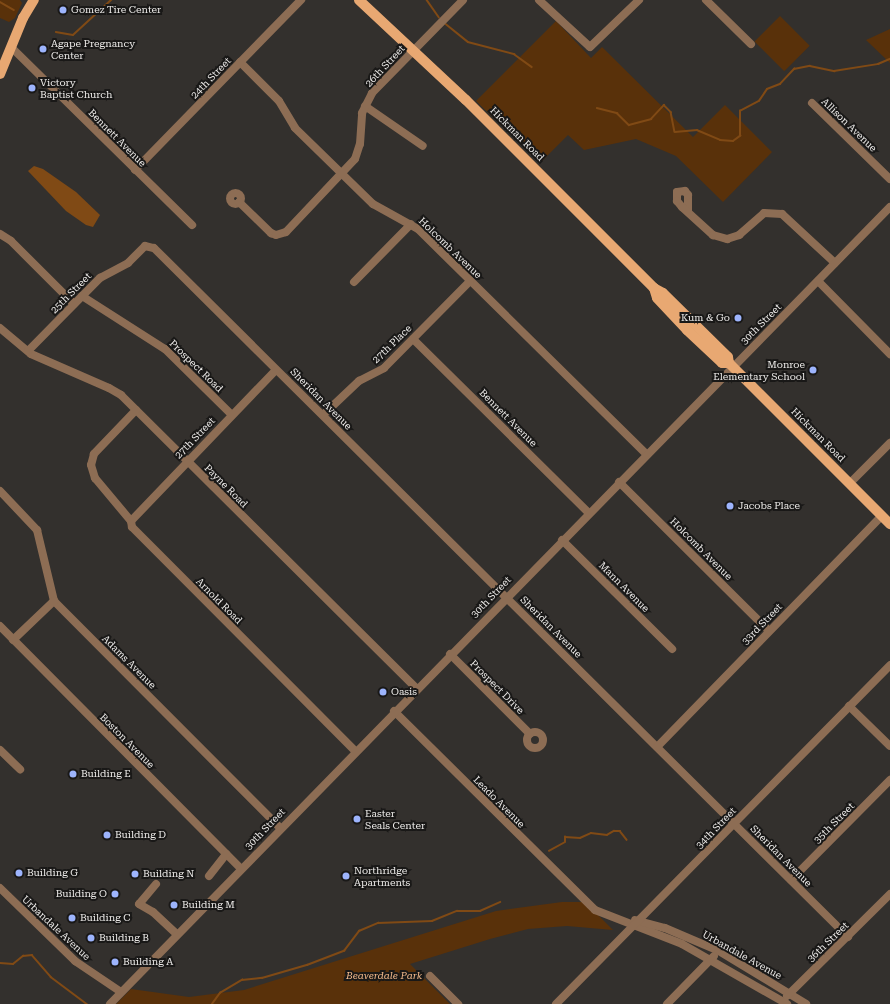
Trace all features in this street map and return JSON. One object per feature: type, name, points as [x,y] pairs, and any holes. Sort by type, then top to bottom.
[{"type":"main road","points":[[0,74],[34,0]]},
{"type":"main road","name":"Hickman Road","points":[[359,0],[471,104],[654,288],[657,298],[687,330],[722,363],[731,365],[890,524]]},
{"type":"street","name":"24th Street","points":[[135,170],[301,0]]},
{"type":"street","name":"26th Street","points":[[364,106],[372,94],[463,0]]},
{"type":"street","points":[[539,0],[586,45],[590,47],[594,45],[639,0]]},
{"type":"street","points":[[706,0],[751,44]]},
{"type":"street","name":"Bennett Avenue","points":[[11,48],[192,225]]},
{"type":"street","name":"Holcomb Avenue","points":[[240,62],[279,101],[287,118],[295,128],[342,174],[378,208],[412,224],[646,454]]},
{"type":"street","name":"Allison Avenue","points":[[812,103],[890,179]]},
{"type":"street","points":[[239,202],[271,233],[276,235],[286,232],[342,174],[359,151],[364,106],[423,146]]},
{"type":"street","name":"30th Street","points":[[110,1004],[240,868],[646,454],[731,365],[818,281],[890,207]]},
{"type":"street","points":[[688,211],[713,235],[727,239],[739,235],[764,213],[782,214],[835,263]]},
{"type":"street","points":[[354,282],[412,224]]},
{"type":"street","points":[[0,234],[11,241],[74,304]]},
{"type":"street","name":"25th Street","points":[[28,351],[100,278],[128,263],[142,248],[148,246],[154,248]]},
{"type":"street","name":"Sheridan Avenue","points":[[154,248],[848,937]]},
{"type":"street","name":"27th Place","points":[[323,415],[359,381],[384,368],[470,280]]},
{"type":"street","points":[[818,281],[890,354]]},
{"type":"street","name":"Prospect Road","points":[[82,296],[165,349],[232,415]]},
{"type":"street","name":"Payne Road","points":[[0,328],[28,351],[109,388],[136,410],[416,688]]},
{"type":"street","name":"Bennett Avenue","points":[[413,339],[588,512]]},
{"type":"street","name":"27th Street","points":[[130,521],[276,370]]},
{"type":"street","name":"Arnold Road","points":[[136,410],[94,454],[91,465],[94,478],[130,521],[132,527],[355,751]]},
{"type":"street","points":[[850,483],[890,443]]},
{"type":"street","name":"Holcomb Avenue","points":[[618,482],[769,631]]},
{"type":"street","points":[[0,491],[37,530],[54,601],[13,640]]},
{"type":"street","name":"33rd Street","points":[[657,747],[882,516]]},
{"type":"street","name":"Mann Avenue","points":[[562,540],[672,649]]},
{"type":"street","name":"Adams Avenue","points":[[54,601],[280,828]]},
{"type":"street","name":"Boston Avenue","points":[[0,626],[240,868]]},
{"type":"street","name":"Prospect Drive","points":[[450,654],[530,734]]},
{"type":"street","name":"34th Street","points":[[556,1004],[890,665]]},
{"type":"street","points":[[849,706],[890,746]]},
{"type":"street","name":"Leado Avenue","points":[[394,711],[591,906]]},
{"type":"street","points":[[0,750],[20,769]]},
{"type":"street","name":"35th Street","points":[[791,880],[890,780]]},
{"type":"street","points":[[209,876],[226,854]]},
{"type":"street","points":[[156,884],[139,904],[153,912],[177,934]]},
{"type":"street","name":"Urbandale Avenue","points":[[0,888],[75,961],[121,992]]},
{"type":"street","name":"36th Street","points":[[783,1003],[790,994],[890,894]]},
{"type":"street","name":"Urbandale Avenue","points":[[591,906],[607,916],[618,920],[687,936],[719,951],[806,1004]]},
{"type":"street","name":"Urbandale Avenue","points":[[636,923],[711,959],[783,1003]]},
{"type":"street","points":[[667,1004],[719,951]]},
{"type":"street","points":[[430,976],[458,1004]]},
{"type":"green space","points":[[0,0],[20,0],[22,3],[15,18],[9,22],[0,18]]},
{"type":"green space","points":[[780,16],[810,46],[784,71],[755,41]]},
{"type":"green space","points":[[556,21],[591,58],[602,47],[693,137],[725,105],[772,152],[723,202],[676,156],[636,139],[584,150],[568,135],[540,163],[476,101]]},
{"type":"green space","points":[[890,29],[890,63],[866,40]]},
{"type":"green space","name":"Beaverdale Park","points":[[562,902],[585,902],[613,930],[567,926],[528,929],[490,939],[410,964],[450,1004],[116,1004],[131,989],[189,997],[244,990],[496,911]]},
{"type":"shaded area","points":[[34,166],[43,169],[76,192],[100,215],[93,227],[86,225],[66,211],[28,171]]},
{"type":"waterway","points":[[56,32],[73,35],[111,0]]},
{"type":"waterway","points":[[427,0],[439,17]]},
{"type":"waterway","points":[[0,2],[14,10]]},
{"type":"waterway","points":[[446,24],[468,42],[514,54],[532,67]]},
{"type":"waterway","points":[[597,108],[617,113],[629,125],[651,119],[664,105],[671,112],[675,132],[697,130],[720,140],[733,141],[740,136],[740,111],[759,101],[767,89],[780,84],[794,69],[810,66],[834,71],[878,64],[890,59]]},
{"type":"waterway","points":[[549,851],[565,842],[565,837],[580,838],[591,833],[607,835],[614,831],[620,831],[627,840]]},
{"type":"waterway","points":[[212,1004],[220,993],[242,980],[262,978],[307,965],[344,951],[359,931],[378,923],[432,921],[457,911],[480,911],[500,902]]},
{"type":"waterway","points":[[0,963],[13,964],[23,956],[32,955],[51,977],[87,1004]]},
{"type":"place","name":"Gomez Tire Center","points":[[63,10]]},
{"type":"place","name":"Agape Pregnancy Center","points":[[43,49]]},
{"type":"place","name":"Victory Baptist Church","points":[[32,88]]},
{"type":"place","name":"Kum & Go","points":[[738,318]]},
{"type":"place","name":"Monroe Elementary School","points":[[813,370]]},
{"type":"place","name":"Jacobs Place","points":[[730,506]]},
{"type":"place","name":"Oasis","points":[[383,692]]},
{"type":"place","name":"Building E","points":[[73,774]]},
{"type":"place","name":"Easter Seals Center","points":[[357,819]]},
{"type":"place","name":"Building D","points":[[107,835]]},
{"type":"place","name":"Building G","points":[[19,873]]},
{"type":"place","name":"Building N","points":[[135,874]]},
{"type":"place","name":"Northridge Apartments","points":[[346,876]]},
{"type":"place","name":"Building O","points":[[115,894]]},
{"type":"place","name":"Building M","points":[[174,905]]},
{"type":"place","name":"Building C","points":[[72,918]]},
{"type":"place","name":"Building B","points":[[91,938]]},
{"type":"place","name":"Building A","points":[[115,962]]}]
